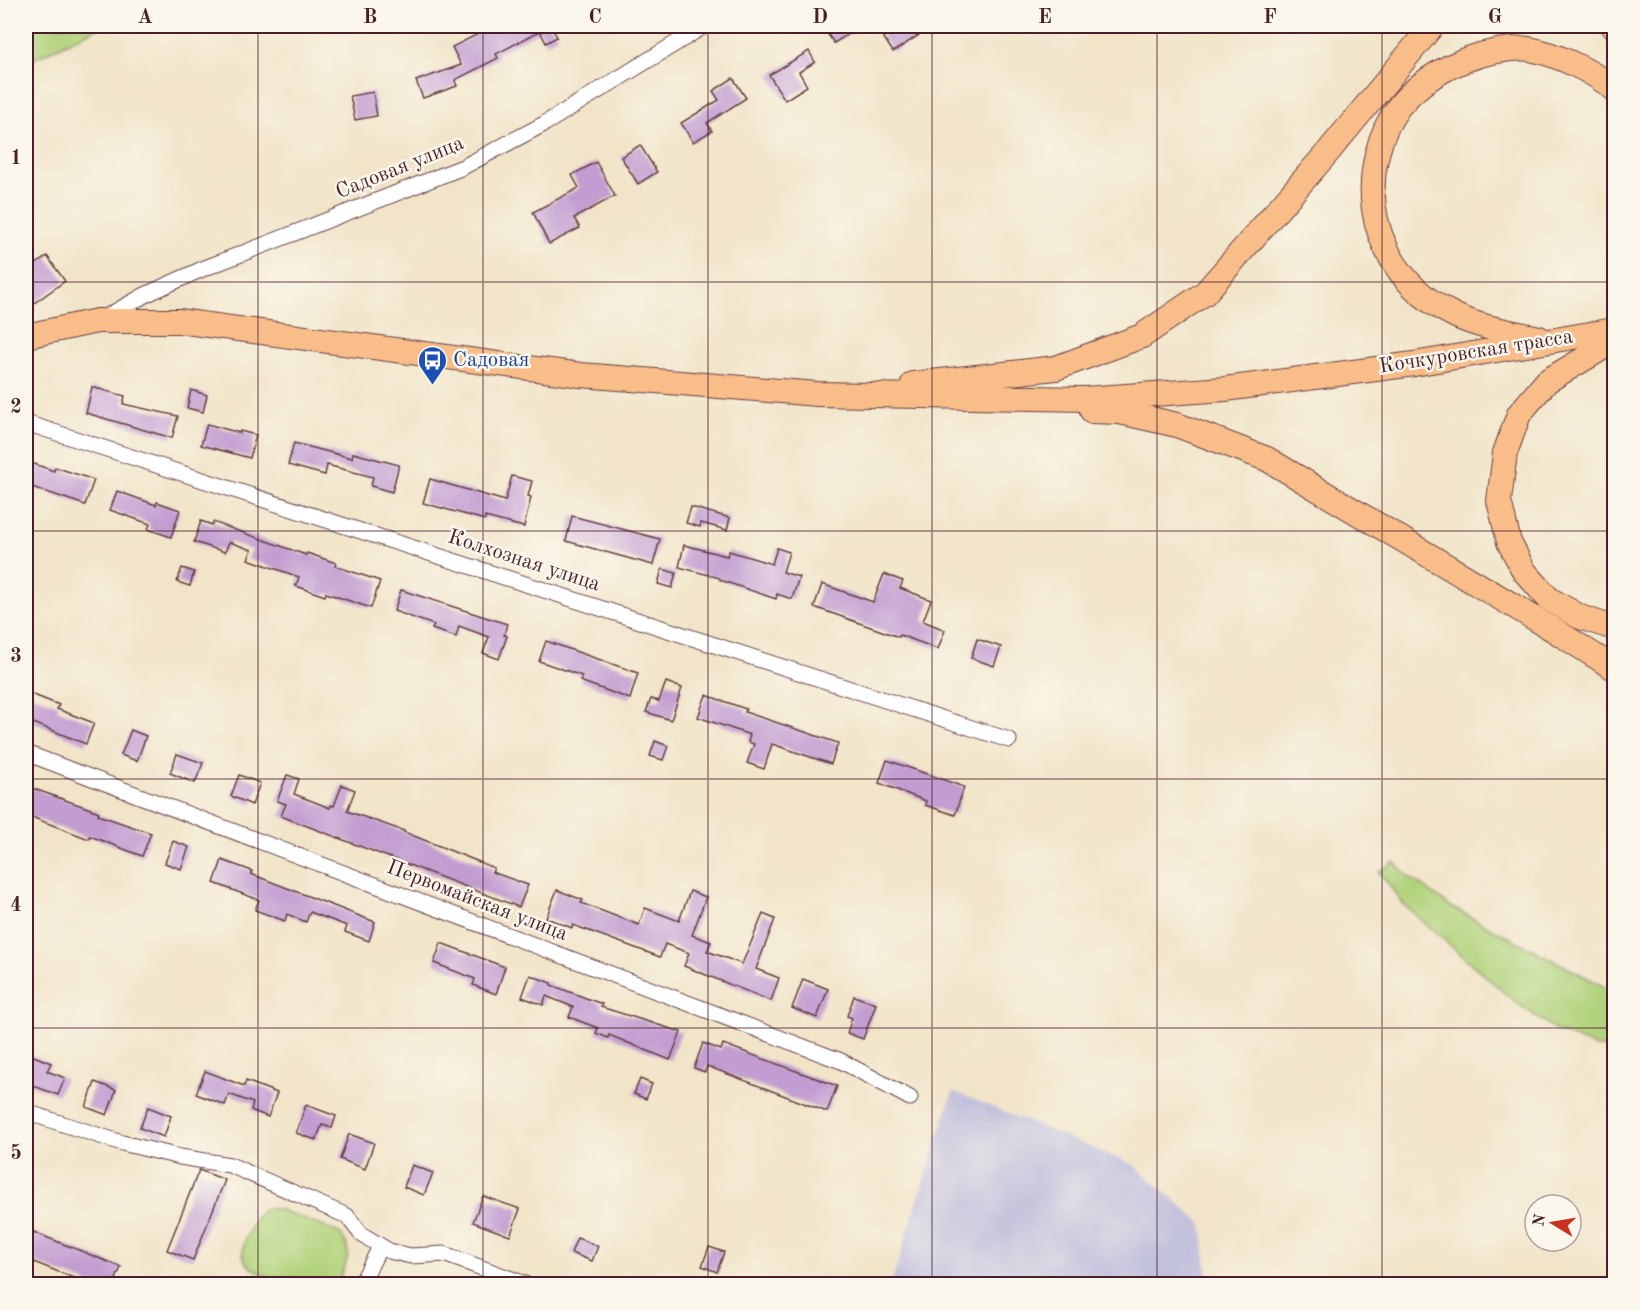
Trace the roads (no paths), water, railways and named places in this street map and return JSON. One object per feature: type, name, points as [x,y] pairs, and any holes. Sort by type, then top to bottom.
[{"type":"main road","points":[[818,394],[1056,368],[1142,336],[1205,293],[1328,153],[1432,26]]},
{"type":"main road","points":[[1550,340],[1456,316],[1419,293],[1399,271],[1384,246],[1374,211],[1373,173],[1381,139],[1400,106],[1428,81],[1460,61],[1490,51],[1527,48],[1558,57],[1614,89]]},
{"type":"main road","points":[[26,336],[97,321],[179,321],[581,375],[818,394],[883,396],[959,404],[1120,412],[1177,425],[1267,459],[1614,668]]},
{"type":"main road","name":"Кочкуровская трасса","points":[[883,396],[1084,399],[1225,389],[1414,364],[1614,330]]},
{"type":"main road","points":[[1614,341],[1547,381],[1519,414],[1505,453],[1499,501],[1509,542],[1524,571],[1549,599],[1580,616],[1614,628]]},
{"type":"street","name":"Садовая улица","points":[[97,321],[145,295],[200,270],[463,167],[544,124],[704,26]]},
{"type":"street","name":"Колхозная улица","points":[[26,423],[1009,740]]},
{"type":"street","name":"Первомайская улица","points":[[26,753],[841,1061],[910,1098]]},
{"type":"street","points":[[26,1112],[122,1143],[180,1157],[230,1165],[347,1216],[361,1234],[381,1247],[411,1256],[444,1254],[525,1284]]},
{"type":"street","points":[[361,1284],[381,1247]]},
{"type":"place","name":"Садовая","points":[[432,386]]}]
